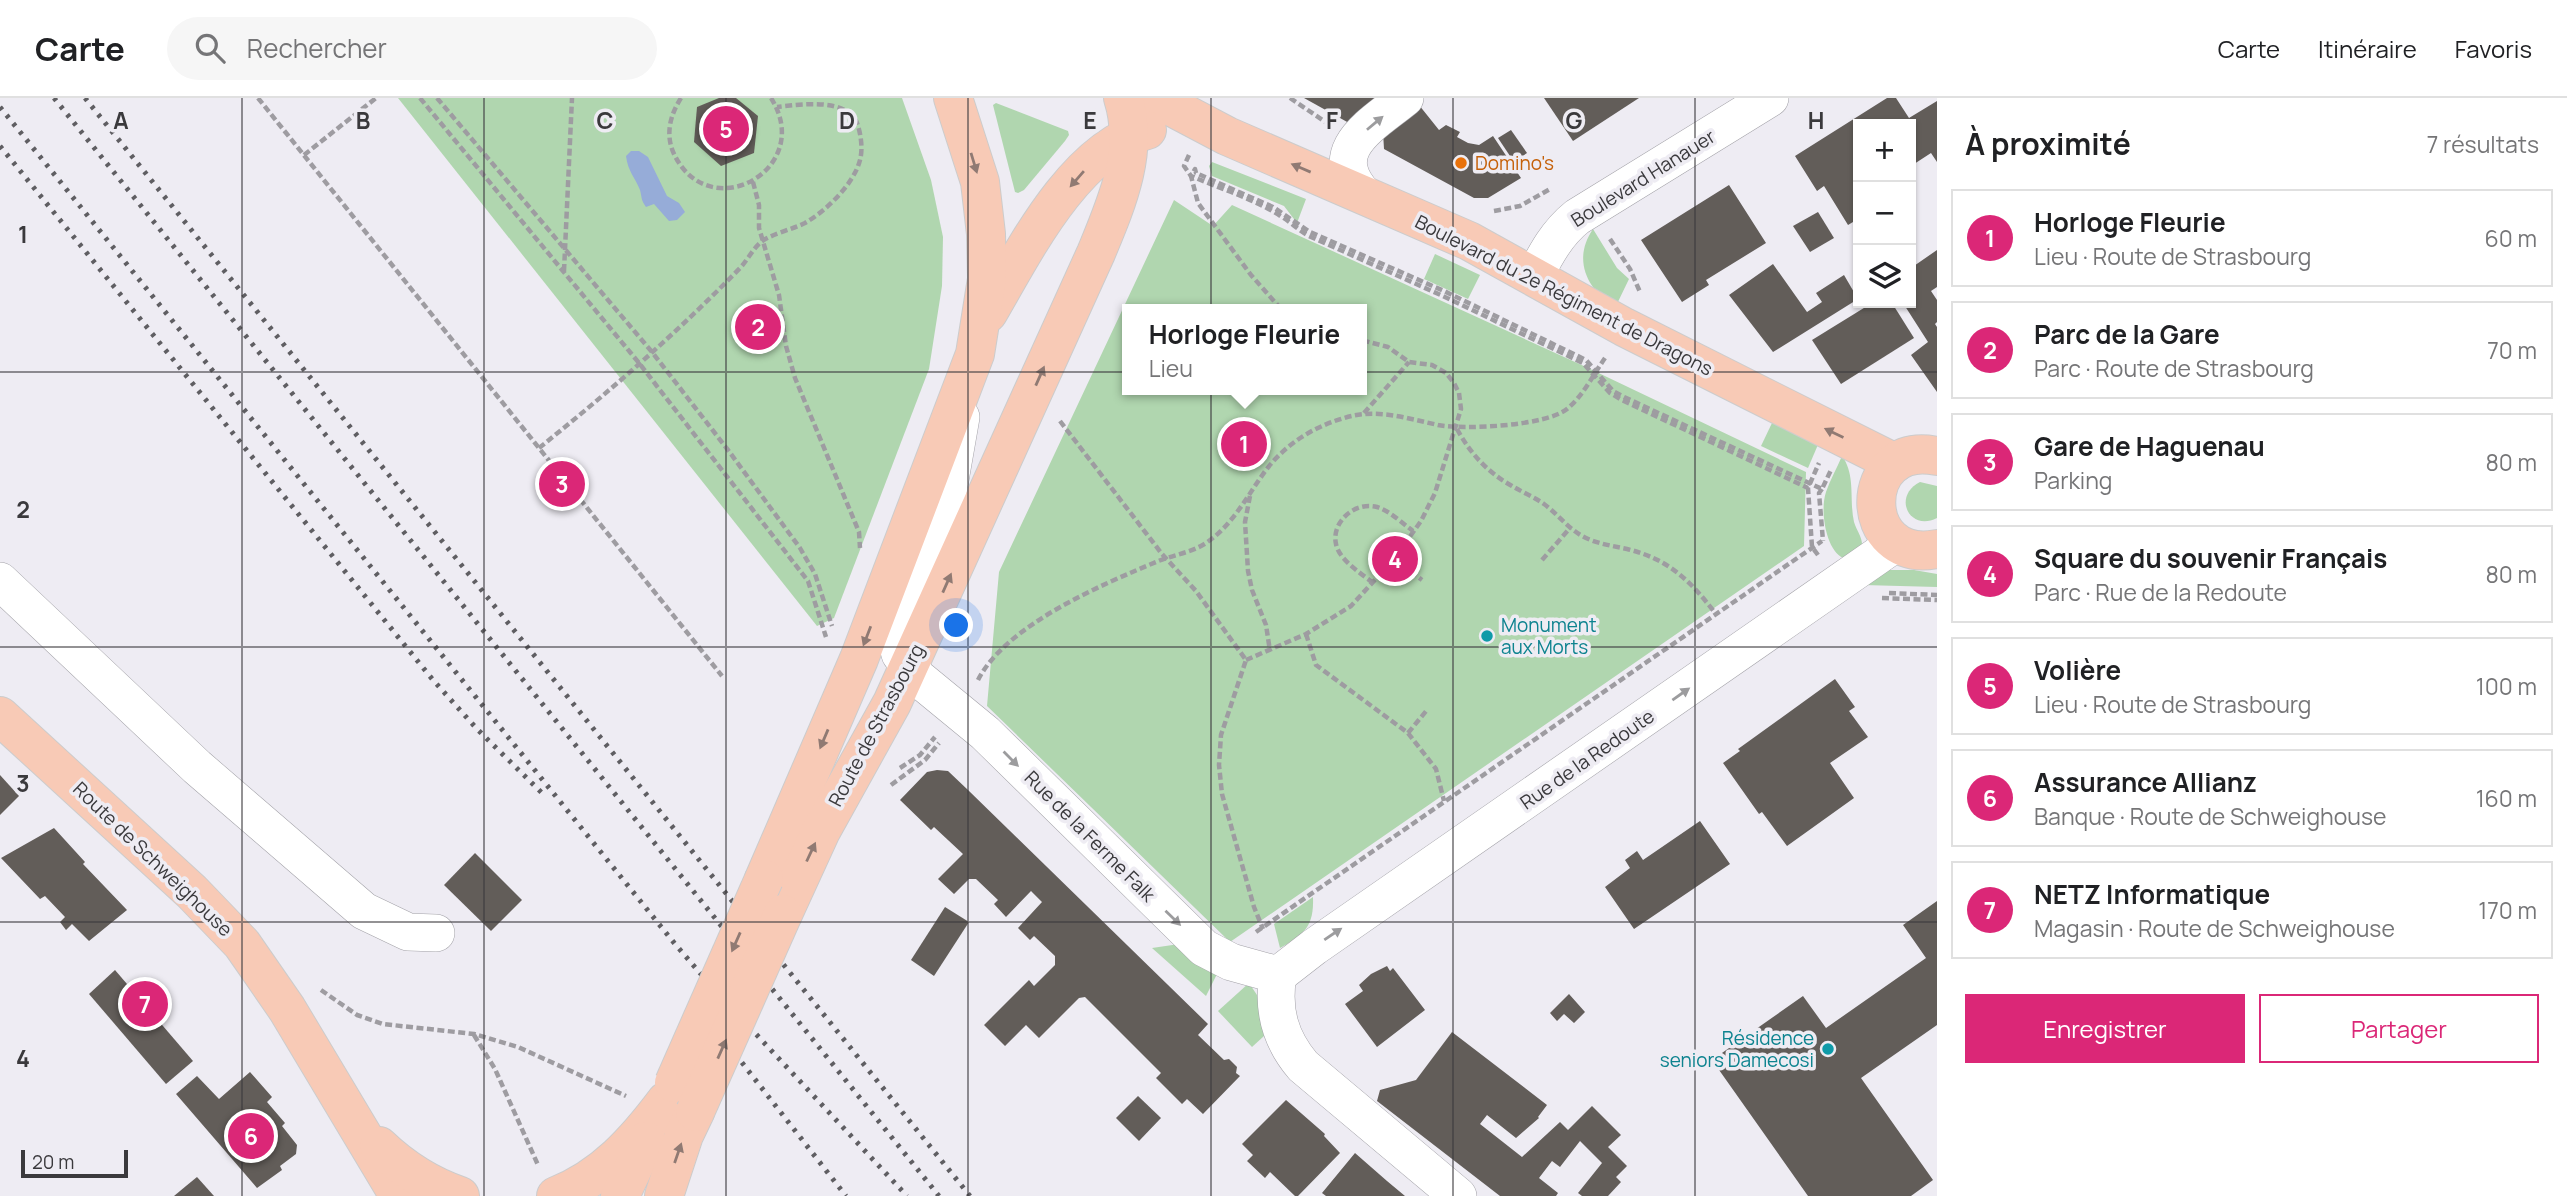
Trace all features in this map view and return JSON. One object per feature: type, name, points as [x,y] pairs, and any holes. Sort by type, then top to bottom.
[{"type":"main road","name":"Route de Strasbourg","points":[[621,1194],[668,1099],[859,659],[975,354],[987,279],[986,234],[980,182],[953,98]]},
{"type":"main road","name":"Route de Strasbourg","points":[[668,1099],[783,914],[821,831],[892,703],[908,668],[1096,253],[1121,182],[1129,136],[1123,98]]},
{"type":"main road","name":"Boulevard du 2e Régiment de Dragons","points":[[1155,98],[1227,136],[1469,242],[1535,275],[1624,327],[1895,463]]},
{"type":"main road","name":"Route de Strasbourg","points":[[980,327],[1027,248],[1062,197],[1093,161],[1129,136],[1151,129],[1179,126],[1202,128],[1227,136]]},
{"type":"main road","points":[[1937,456],[1914,454],[1895,463],[1881,478],[1875,500],[1879,521],[1896,543],[1914,550],[1937,549]]},
{"type":"main road","name":"Route de Schweighouse","points":[[0,716],[216,915],[268,979],[399,1196]]},
{"type":"main road","points":[[338,1097],[373,1141],[401,1168],[460,1196]]},
{"type":"main road","name":"Route de Strasbourg","points":[[664,1196],[684,1135],[668,1099]]},
{"type":"main road","points":[[548,1181],[588,1180],[618,1158],[668,1099]]},
{"type":"street","points":[[1364,195],[1352,182],[1349,150],[1355,141],[1405,98]]},
{"type":"street","name":"Boulevard Hanauer","points":[[1535,275],[1549,248],[1566,226],[1577,217],[1770,98]]},
{"type":"street","name":"Rue de la Ferme Falk","points":[[962,390],[961,428],[946,503],[896,638],[900,654],[908,668],[985,733],[1205,947],[1231,962],[1278,975]]},
{"type":"street","name":"Rue de la Redoute","points":[[1278,975],[1314,947],[1896,543]]},
{"type":"street","points":[[0,581],[197,766],[364,911],[408,932],[436,933]]},
{"type":"street","points":[[1278,975],[1275,992],[1276,1013],[1289,1049],[1313,1074],[1458,1196]]},
{"type":"path","points":[[258,98],[722,676]]},
{"type":"path","points":[[304,155],[376,98]]},
{"type":"path","points":[[420,98],[639,363],[808,580],[827,648]]},
{"type":"path","points":[[437,98],[652,352],[800,548],[815,573],[835,637]]},
{"type":"path","points":[[564,271],[572,98]]},
{"type":"path","points":[[681,98],[674,109],[669,128],[671,147],[679,164],[692,178],[709,186],[728,188],[753,182],[777,158],[782,141],[782,124],[771,98]]},
{"type":"path","points":[[1290,98],[1355,141]]},
{"type":"path","points":[[539,448],[598,401],[652,352],[742,267],[763,240],[808,221],[828,205],[855,172],[861,151],[857,121],[853,113],[838,103],[827,101],[777,107]]},
{"type":"path","points":[[1184,166],[1191,177],[1198,202],[1275,304]]},
{"type":"path","points":[[1191,177],[1195,169],[1196,173],[1273,207],[1310,232],[1444,291],[1586,360],[1613,391],[1809,486]]},
{"type":"path","points":[[1191,177],[1281,216],[1309,236],[1583,363],[1610,393],[1622,400],[1809,486],[1822,489]]},
{"type":"path","points":[[753,182],[759,205],[759,228],[779,295],[786,346],[795,378],[859,532],[859,551]]},
{"type":"path","points":[[1488,212],[1520,206],[1560,183]]},
{"type":"path","points":[[1608,236],[1630,269],[1636,286]]},
{"type":"path","points":[[1246,660],[1306,634],[1351,606],[1394,559],[1435,493],[1457,428],[1461,409],[1459,393],[1446,373],[1432,365],[1409,362],[1388,347],[1367,342]]},
{"type":"path","points":[[1364,413],[1409,362]]},
{"type":"path","points":[[983,669],[1011,639],[1043,619],[1117,578],[1205,543],[1226,526],[1271,465],[1292,443],[1326,424],[1364,413],[1396,415],[1457,428],[1552,418],[1570,407],[1593,374]]},
{"type":"path","points":[[1057,417],[1165,558],[1196,591],[1246,660]]},
{"type":"path","points":[[1457,428],[1469,451],[1508,484],[1544,504],[1570,528],[1599,543],[1656,559],[1679,572],[1696,588],[1715,613]]},
{"type":"path","points":[[1819,462],[1809,486],[1812,547],[1819,556]]},
{"type":"path","points":[[1254,934],[1822,541],[1819,494],[1832,467]]},
{"type":"path","points":[[1250,495],[1245,522],[1248,571],[1252,590],[1266,625],[1270,651]]},
{"type":"path","points":[[1373,583],[1355,569],[1336,545],[1335,531],[1343,518],[1354,508],[1368,506],[1378,508],[1413,531]]},
{"type":"path","points":[[1542,560],[1570,528]]},
{"type":"path","points":[[1394,559],[1422,580]]},
{"type":"path","points":[[1881,593],[1937,597]]},
{"type":"path","points":[[1873,598],[1937,597]]},
{"type":"path","points":[[1306,634],[1316,665],[1408,733],[1436,769],[1444,802]]},
{"type":"path","points":[[1246,660],[1221,735],[1219,765],[1222,794],[1254,907],[1267,937]]},
{"type":"path","points":[[1408,733],[1427,710]]},
{"type":"path","points":[[925,760],[941,741]]},
{"type":"path","points":[[319,988],[357,1015],[383,1024],[474,1034],[518,1046],[668,1099]]},
{"type":"path","points":[[474,1034],[495,1069],[534,1159],[548,1181]]},
{"type":"green space","points":[[398,98],[902,98],[931,180],[943,237],[942,286],[929,369],[834,618],[817,626]]},
{"type":"green space","points":[[996,103],[1068,131],[1069,135],[1024,190],[1018,193],[1015,192],[993,105]]},
{"type":"green space","points":[[1212,162],[1306,199],[1297,223],[1284,206],[1212,176],[1209,166]]},
{"type":"green space","points":[[1174,200],[1213,226],[1232,205],[1586,367],[1806,472],[1804,546],[1230,942],[987,706],[999,572],[1122,311],[1122,395],[1367,395],[1367,304],[1125,304]]},
{"type":"green space","points":[[1593,229],[1617,268],[1629,279],[1615,308],[1590,283],[1583,263],[1587,241]]},
{"type":"green space","points":[[1435,254],[1480,275],[1468,299],[1424,279]]},
{"type":"green space","points":[[1772,423],[1820,440],[1808,468],[1761,446]]},
{"type":"green space","points":[[1842,456],[1851,479],[1854,522],[1862,544],[1862,548],[1843,558],[1828,538],[1824,518],[1826,492]]},
{"type":"green space","points":[[1920,482],[1937,486],[1937,518],[1919,520],[1908,510],[1907,495]]},
{"type":"green space","points":[[1887,570],[1914,570],[1937,574],[1937,587],[1863,585]]},
{"type":"green space","points":[[1313,897],[1310,922],[1302,933],[1280,948],[1274,924]]},
{"type":"green space","points":[[1186,943],[1219,970],[1206,996],[1152,948]]},
{"type":"green space","points":[[1249,983],[1259,998],[1264,1036],[1252,1047],[1218,1011]]},
{"type":"water","points":[[631,151],[639,151],[648,157],[667,196],[679,203],[685,212],[677,220],[669,221],[654,204],[646,207],[644,205],[627,162],[626,156]]},
{"type":"building","points":[[719,98],[736,98],[758,116],[754,153],[721,166],[694,142],[697,107]]},
{"type":"building","points":[[1304,98],[1378,98],[1349,123]]},
{"type":"building","points":[[1544,98],[1639,98],[1573,141]]},
{"type":"building","points":[[1887,98],[1896,98],[1909,118],[1937,101],[1937,162],[1931,153],[1916,163],[1916,119],[1854,119]]},
{"type":"building","name":"Domino's","points":[[1419,105],[1439,130],[1446,125],[1460,132],[1457,137],[1468,143],[1479,145],[1493,136],[1521,178],[1488,198],[1474,198],[1384,149],[1383,132]]},
{"type":"building","points":[[1853,119],[1853,222],[1848,225],[1824,186],[1817,191],[1795,156]]},
{"type":"building","points":[[1511,130],[1527,153],[1514,162],[1498,138]]},
{"type":"building","points":[[1729,185],[1766,243],[1706,280],[1709,285],[1682,302],[1641,240]]},
{"type":"building","points":[[1818,212],[1834,238],[1810,252],[1793,226]]},
{"type":"building","points":[[1937,250],[1937,287],[1931,291],[1937,300],[1937,392],[1911,355],[1928,342],[1906,308],[1916,308],[1916,265]]},
{"type":"building","points":[[1773,264],[1807,312],[1822,302],[1816,293],[1844,275],[1853,290],[1853,302],[1773,352],[1729,295]]},
{"type":"building","points":[[1864,308],[1895,308],[1914,338],[1841,384],[1812,340]]},
{"type":"building","points":[[1835,679],[1855,707],[1849,711],[1868,737],[1830,763],[1854,798],[1787,846],[1762,812],[1759,814],[1723,763],[1740,751],[1738,749]]},
{"type":"building","points":[[948,771],[1208,1024],[1198,1035],[1224,1060],[1229,1059],[1237,1067],[1236,1073],[1240,1076],[1203,1114],[1187,1099],[1182,1104],[1156,1078],[1161,1073],[1085,997],[1079,998],[1039,1038],[1026,1025],[1005,1046],[984,1025],[1029,980],[1034,986],[1055,965],[1055,956],[1034,936],[1030,940],[1018,928],[1042,902],[1031,891],[1006,917],[994,904],[998,900],[976,879],[969,879],[954,894],[938,879],[963,854],[934,827],[931,830],[900,800],[927,772]]},
{"type":"building","points":[[0,775],[19,796],[0,815]]},
{"type":"building","points":[[1700,821],[1730,864],[1634,929],[1605,887],[1630,868],[1625,860],[1637,851],[1643,860]]},
{"type":"building","points":[[54,828],[85,862],[83,864],[127,910],[89,941],[72,924],[66,930],[60,922],[65,917],[45,896],[40,899],[1,858]]},
{"type":"building","points":[[475,853],[522,900],[491,931],[444,885]]},
{"type":"building","points":[[1937,901],[1937,1025],[1861,1078],[1933,1180],[1911,1196],[1808,1196],[1712,1060],[1803,996],[1826,1028],[1926,958],[1903,925]]},
{"type":"building","points":[[945,907],[969,922],[934,976],[911,960]]},
{"type":"building","points":[[1387,966],[1390,971],[1393,968],[1425,1010],[1377,1047],[1345,1004],[1363,991],[1359,985],[1371,974]]},
{"type":"building","points":[[115,970],[193,1061],[166,1084],[89,994]]},
{"type":"building","points":[[1569,994],[1585,1012],[1574,1023],[1564,1014],[1557,1021],[1550,1013]]},
{"type":"building","points":[[1452,1032],[1547,1105],[1539,1118],[1516,1138],[1487,1115],[1480,1124],[1522,1157],[1560,1122],[1568,1130],[1592,1106],[1621,1135],[1608,1147],[1627,1166],[1616,1177],[1621,1182],[1608,1196],[1582,1196],[1578,1193],[1602,1163],[1580,1141],[1560,1167],[1552,1161],[1539,1178],[1558,1193],[1556,1196],[1500,1196],[1377,1101],[1380,1090],[1416,1080]]},
{"type":"building","points":[[250,1072],[272,1097],[267,1102],[285,1123],[282,1126],[297,1145],[296,1154],[280,1166],[282,1170],[257,1188],[176,1094],[197,1076],[219,1099]]},
{"type":"building","points":[[1138,1096],[1161,1118],[1139,1141],[1116,1118]]},
{"type":"building","points":[[1286,1100],[1325,1134],[1340,1153],[1298,1196],[1270,1172],[1265,1178],[1247,1161],[1253,1155],[1242,1144]]},
{"type":"building","points":[[1355,1153],[1405,1196],[1326,1196],[1322,1193]]},
{"type":"building","points":[[197,1177],[214,1196],[174,1196],[186,1186]]},
{"type":"railway","points":[[54,98],[939,1196]]},
{"type":"railway","points":[[85,98],[970,1196]]},
{"type":"railway","points":[[0,107],[675,944],[907,1196]]},
{"type":"railway","points":[[0,146],[433,680],[477,729],[545,796]]},
{"type":"railway","points":[[729,1046],[846,1196]]},
{"type":"place","name":"Volière","points":[[726,129]]},
{"type":"place","name":"Domino's","points":[[1461,163]]},
{"type":"place","name":"Parc de la Gare","points":[[758,327]]},
{"type":"place","name":"Horloge Fleurie","points":[[1244,444]]},
{"type":"place","name":"Gare de Haguenau","points":[[562,484]]},
{"type":"place","name":"Square du souvenir Français","points":[[1395,559]]},
{"type":"place","name":"Monument aux Morts","points":[[1487,636]]},
{"type":"place","name":"NETZ Informatique","points":[[145,1004]]},
{"type":"place","name":"Résidence seniors Damecosi","points":[[1828,1049]]},
{"type":"place","name":"Assurance Allianz","points":[[251,1136]]}]
